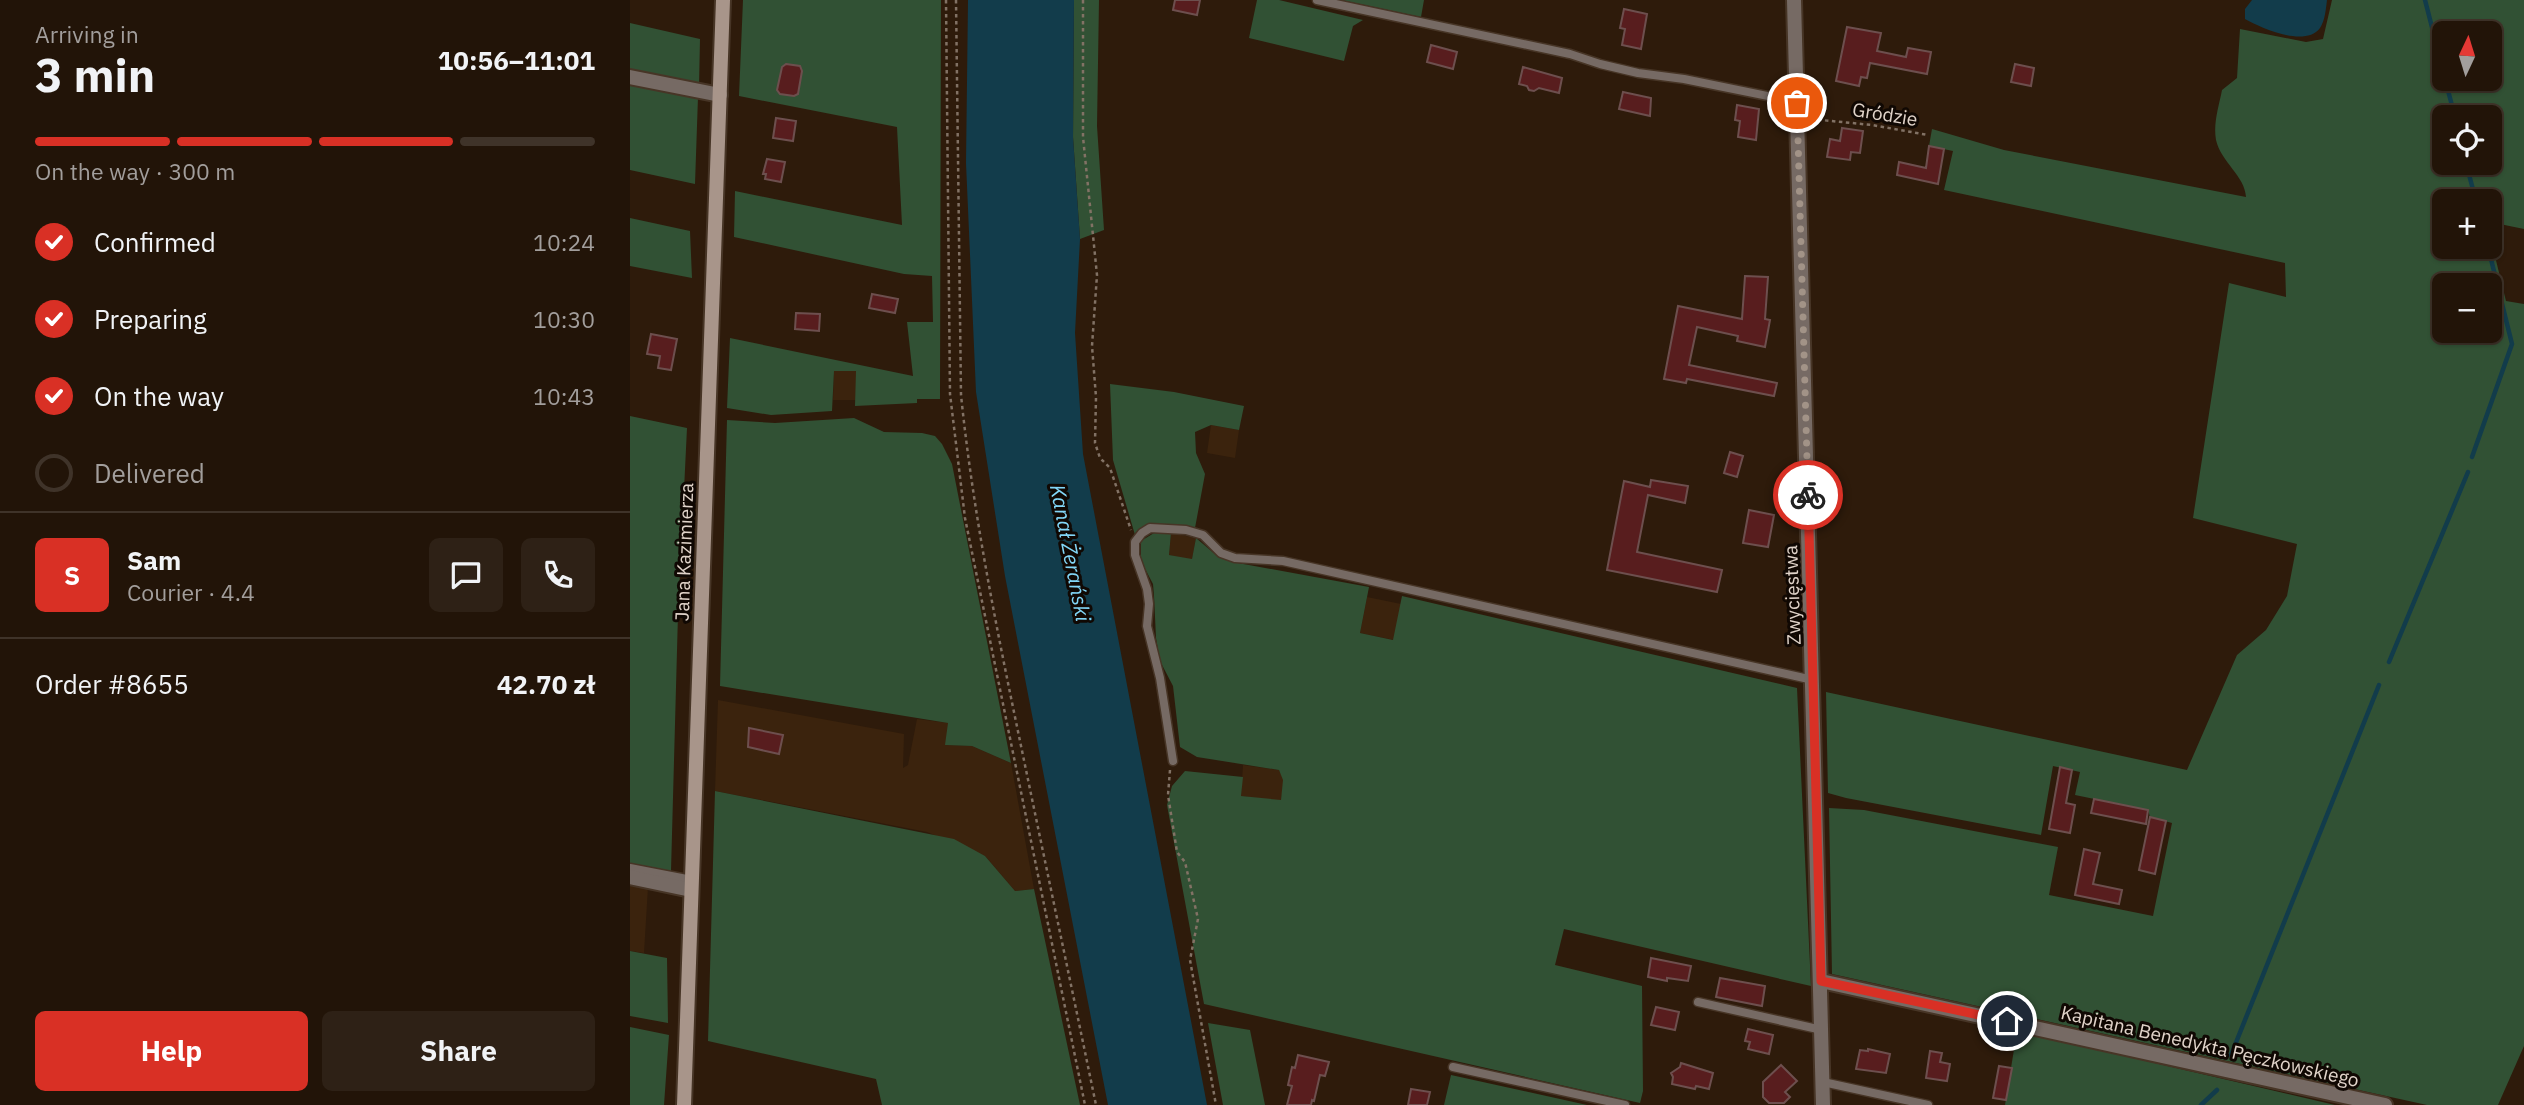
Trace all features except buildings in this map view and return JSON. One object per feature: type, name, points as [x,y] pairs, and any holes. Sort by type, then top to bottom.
[{"type":"main road","name":"Jana Kazimierza","points":[[684,1105],[723,0]]},
{"type":"street","name":"Zwycięstwa","points":[[1794,0],[1823,1105]]},
{"type":"street","points":[[630,77],[720,95]]},
{"type":"street","points":[[630,877],[692,885]]},
{"type":"street","name":"Kapitana Benedykta Pęczkowskiego","points":[[1821,981],[2385,1105]]},
{"type":"lane","points":[[1317,0],[1570,54],[1639,73],[1684,79],[1797,110]]},
{"type":"lane","points":[[1173,761],[1160,678],[1147,626],[1147,589],[1135,555],[1135,542],[1150,528],[1186,530],[1203,536],[1221,553],[1235,558],[1283,561],[1813,680]]},
{"type":"lane","points":[[630,868],[692,885]]},
{"type":"lane","points":[[1698,1002],[1822,1030]]},
{"type":"lane","points":[[1453,1067],[1625,1105]]},
{"type":"lane","points":[[1822,1082],[1928,1105]]},
{"type":"path","points":[[946,0],[950,394],[955,443],[965,518],[1084,1105]]},
{"type":"path","points":[[956,0],[961,396],[967,454],[976,520],[1000,644],[1096,1105]]},
{"type":"path","points":[[1083,0],[1083,137],[1097,275],[1092,346],[1096,397],[1095,443],[1100,458],[1110,468],[1135,542]]},
{"type":"path","name":"Gródzie","points":[[1797,110],[1928,135]]},
{"type":"path","points":[[1173,761],[1169,772],[1169,814],[1177,852],[1185,862],[1198,919],[1190,960],[1216,1105]]},
{"type":"shaded area","points":[[834,371],[856,371],[856,400],[833,400]]},
{"type":"shaded area","points":[[1211,425],[1239,430],[1235,458],[1207,453]]},
{"type":"shaded area","points":[[1171,533],[1196,538],[1192,560],[1169,555]]},
{"type":"shaded area","points":[[1367,597],[1401,604],[1394,640],[1360,633]]},
{"type":"shaded area","points":[[718,700],[904,734],[903,768],[908,765],[917,719],[949,723],[946,745],[972,746],[1011,763],[1034,889],[1015,891],[985,856],[927,832],[715,791]]},
{"type":"shaded area","points":[[1243,765],[1279,770],[1284,780],[1281,801],[1241,796]]},
{"type":"shaded area","points":[[630,883],[648,887],[644,953],[630,951]]},
{"type":"green space","points":[[743,0],[941,0],[940,399],[855,406],[856,371],[834,371],[832,411],[771,415],[727,408],[730,338],[913,376],[907,322],[933,322],[932,276],[904,274],[734,237],[735,191],[902,225],[897,127],[739,96]]},
{"type":"green space","points":[[1074,0],[1099,0],[1097,126],[1104,230],[1080,239],[1073,137]]},
{"type":"green space","points":[[1257,0],[1279,0],[1363,20],[1353,26],[1344,61],[1249,38]]},
{"type":"green space","points":[[1341,0],[1424,0],[1421,17]]},
{"type":"green space","points":[[2332,0],[2524,0],[2524,229],[2502,224],[2502,189],[2432,189],[2432,259],[2496,259],[2499,273],[2432,273],[2432,343],[2502,343],[2502,285],[2506,301],[2524,304],[2524,1046],[2498,1105],[2427,1105],[1832,974],[1829,808],[1864,810],[2058,847],[2049,895],[2153,916],[2172,823],[2150,817],[2148,810],[2075,795],[2080,772],[2053,766],[2041,835],[1828,793],[1826,692],[2187,770],[2237,655],[2266,630],[2287,596],[2297,544],[2193,518],[2229,283],[2286,297],[2285,263],[1944,190],[1953,151],[1929,146],[1932,129],[2004,150],[2246,197],[2242,182],[2219,148],[2215,134],[2222,90],[2237,78],[2240,29],[2306,42],[2323,39]]},
{"type":"green space","points":[[630,23],[700,39],[699,87],[630,73]]},
{"type":"green space","points":[[630,82],[698,97],[695,184],[630,170]]},
{"type":"green space","points":[[630,218],[690,231],[692,278],[630,266]]},
{"type":"green space","points":[[1110,384],[1174,392],[1244,406],[1239,430],[1211,425],[1195,432],[1196,453],[1205,474],[1195,528],[1149,524],[1135,535],[1113,460]]},
{"type":"green space","points":[[630,416],[687,428],[678,614],[671,871],[630,863]]},
{"type":"green space","points":[[854,418],[884,432],[935,436],[952,464],[1011,763],[972,746],[945,745],[948,723],[720,686],[727,420],[775,423]]},
{"type":"green space","points":[[1154,533],[1171,533],[1169,555],[1192,559],[1196,538],[1216,555],[1238,563],[1369,587],[1360,633],[1393,640],[1402,596],[1797,688],[1811,986],[1564,929],[1555,965],[1642,986],[1643,1091],[1640,1103],[1204,1004],[1167,805],[1172,786],[1185,771],[1243,777],[1241,796],[1281,800],[1283,780],[1279,770],[1197,757],[1180,747],[1173,686],[1160,661],[1156,638],[1153,584],[1141,561],[1141,541]]},
{"type":"green space","points":[[715,791],[954,839],[985,856],[1015,891],[1034,889],[1080,1105],[882,1105],[876,1079],[708,1041]]},
{"type":"green space","points":[[630,951],[667,958],[668,1023],[630,1016]]},
{"type":"green space","points":[[1208,1023],[1250,1030],[1265,1105],[1223,1105]]},
{"type":"green space","points":[[630,1027],[669,1035],[664,1105],[630,1105]]},
{"type":"green space","points":[[2017,1031],[2335,1105],[2005,1105]]},
{"type":"green space","points":[[1451,1075],[1587,1105],[1444,1105]]},
{"type":"water","name":"Kanał Żerański","points":[[968,0],[1074,0],[1073,137],[1080,239],[1075,333],[1083,454],[1207,1105],[1108,1105],[1005,576],[976,392],[966,163]]},
{"type":"water","points":[[2252,0],[2327,0],[2320,28],[2313,34],[2294,36],[2272,31],[2245,19],[2245,9]]},
{"type":"waterway","points":[[2425,0],[2432,27]]},
{"type":"waterway","points":[[2448,91],[2452,105]]},
{"type":"waterway","points":[[2469,175],[2473,189]]},
{"type":"waterway","points":[[2472,457],[2512,344],[2491,259]]},
{"type":"waterway","points":[[2389,662],[2468,472]]},
{"type":"waterway","points":[[2231,1055],[2379,685]]},
{"type":"waterway","points":[[2201,1105],[2217,1090]]},
{"type":"way so far","points":[[1797,103],[1808,495]]},
{"type":"route","points":[[1808,495],[1821,981],[2007,1021]]}]
